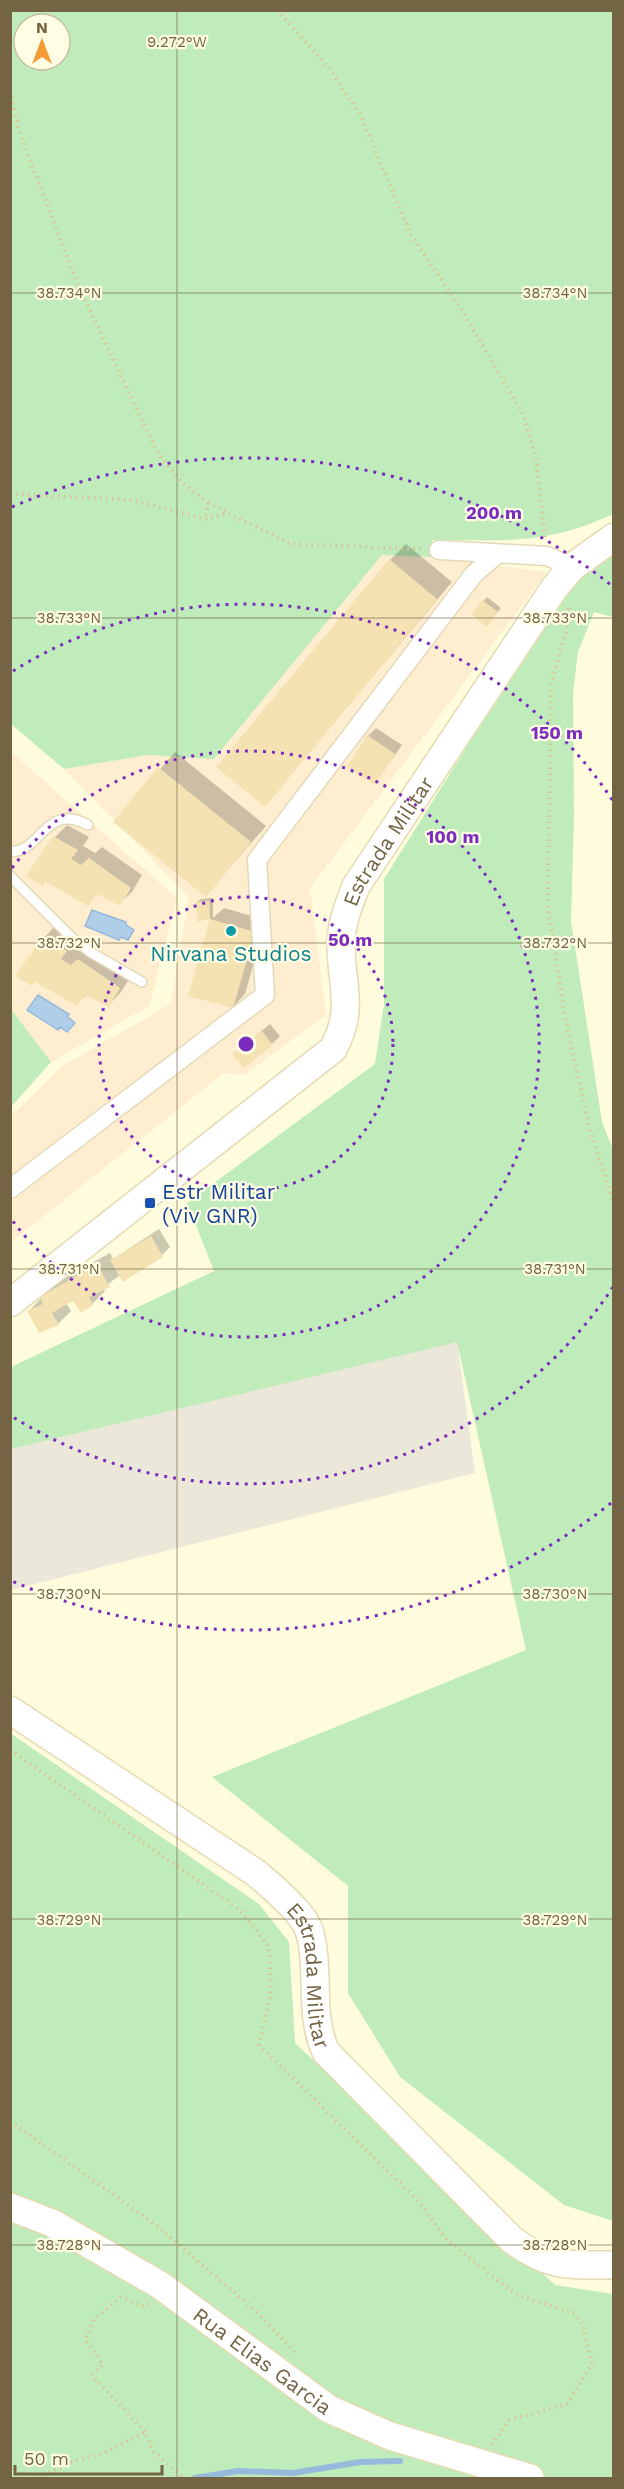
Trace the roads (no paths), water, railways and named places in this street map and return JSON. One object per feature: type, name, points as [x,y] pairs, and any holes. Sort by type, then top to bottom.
[{"type":"street","name":"Estrada Militar","points":[[10,1303],[333,1049],[344,1030],[347,1007],[341,943],[346,910],[356,886],[564,577],[614,537]]},
{"type":"street","points":[[439,550],[495,555],[547,556],[564,577]]},
{"type":"street","points":[[10,1190],[265,995],[257,860],[474,574],[495,555]]},
{"type":"street","name":"Estrada Militar","points":[[10,1710],[256,1873],[286,1900],[308,1928],[314,1964],[314,2012],[317,2034],[326,2052],[512,2240],[536,2257],[564,2265],[614,2265]]},
{"type":"street","name":"Rua Elias Garcia","points":[[10,2207],[52,2223],[105,2251],[175,2296],[329,2409],[390,2436],[530,2478]]},
{"type":"lane","points":[[10,851],[18,852],[60,819],[71,818],[88,825]]},
{"type":"lane","points":[[10,876],[71,937],[90,952],[142,982]]},
{"type":"water","points":[[92,910],[126,922],[126,925],[134,930],[128,940],[121,937],[119,940],[85,926]]},
{"type":"water","points":[[38,995],[69,1014],[68,1017],[75,1023],[67,1032],[60,1027],[58,1030],[27,1010]]},
{"type":"waterway","points":[[195,2478],[238,2471],[293,2473],[360,2462],[400,2461]]},
{"type":"place","name":"Nirvana Studios","points":[[231,931]]},
{"type":"place","name":"Estr Militar (Viv GNR)","points":[[150,1203]]}]
